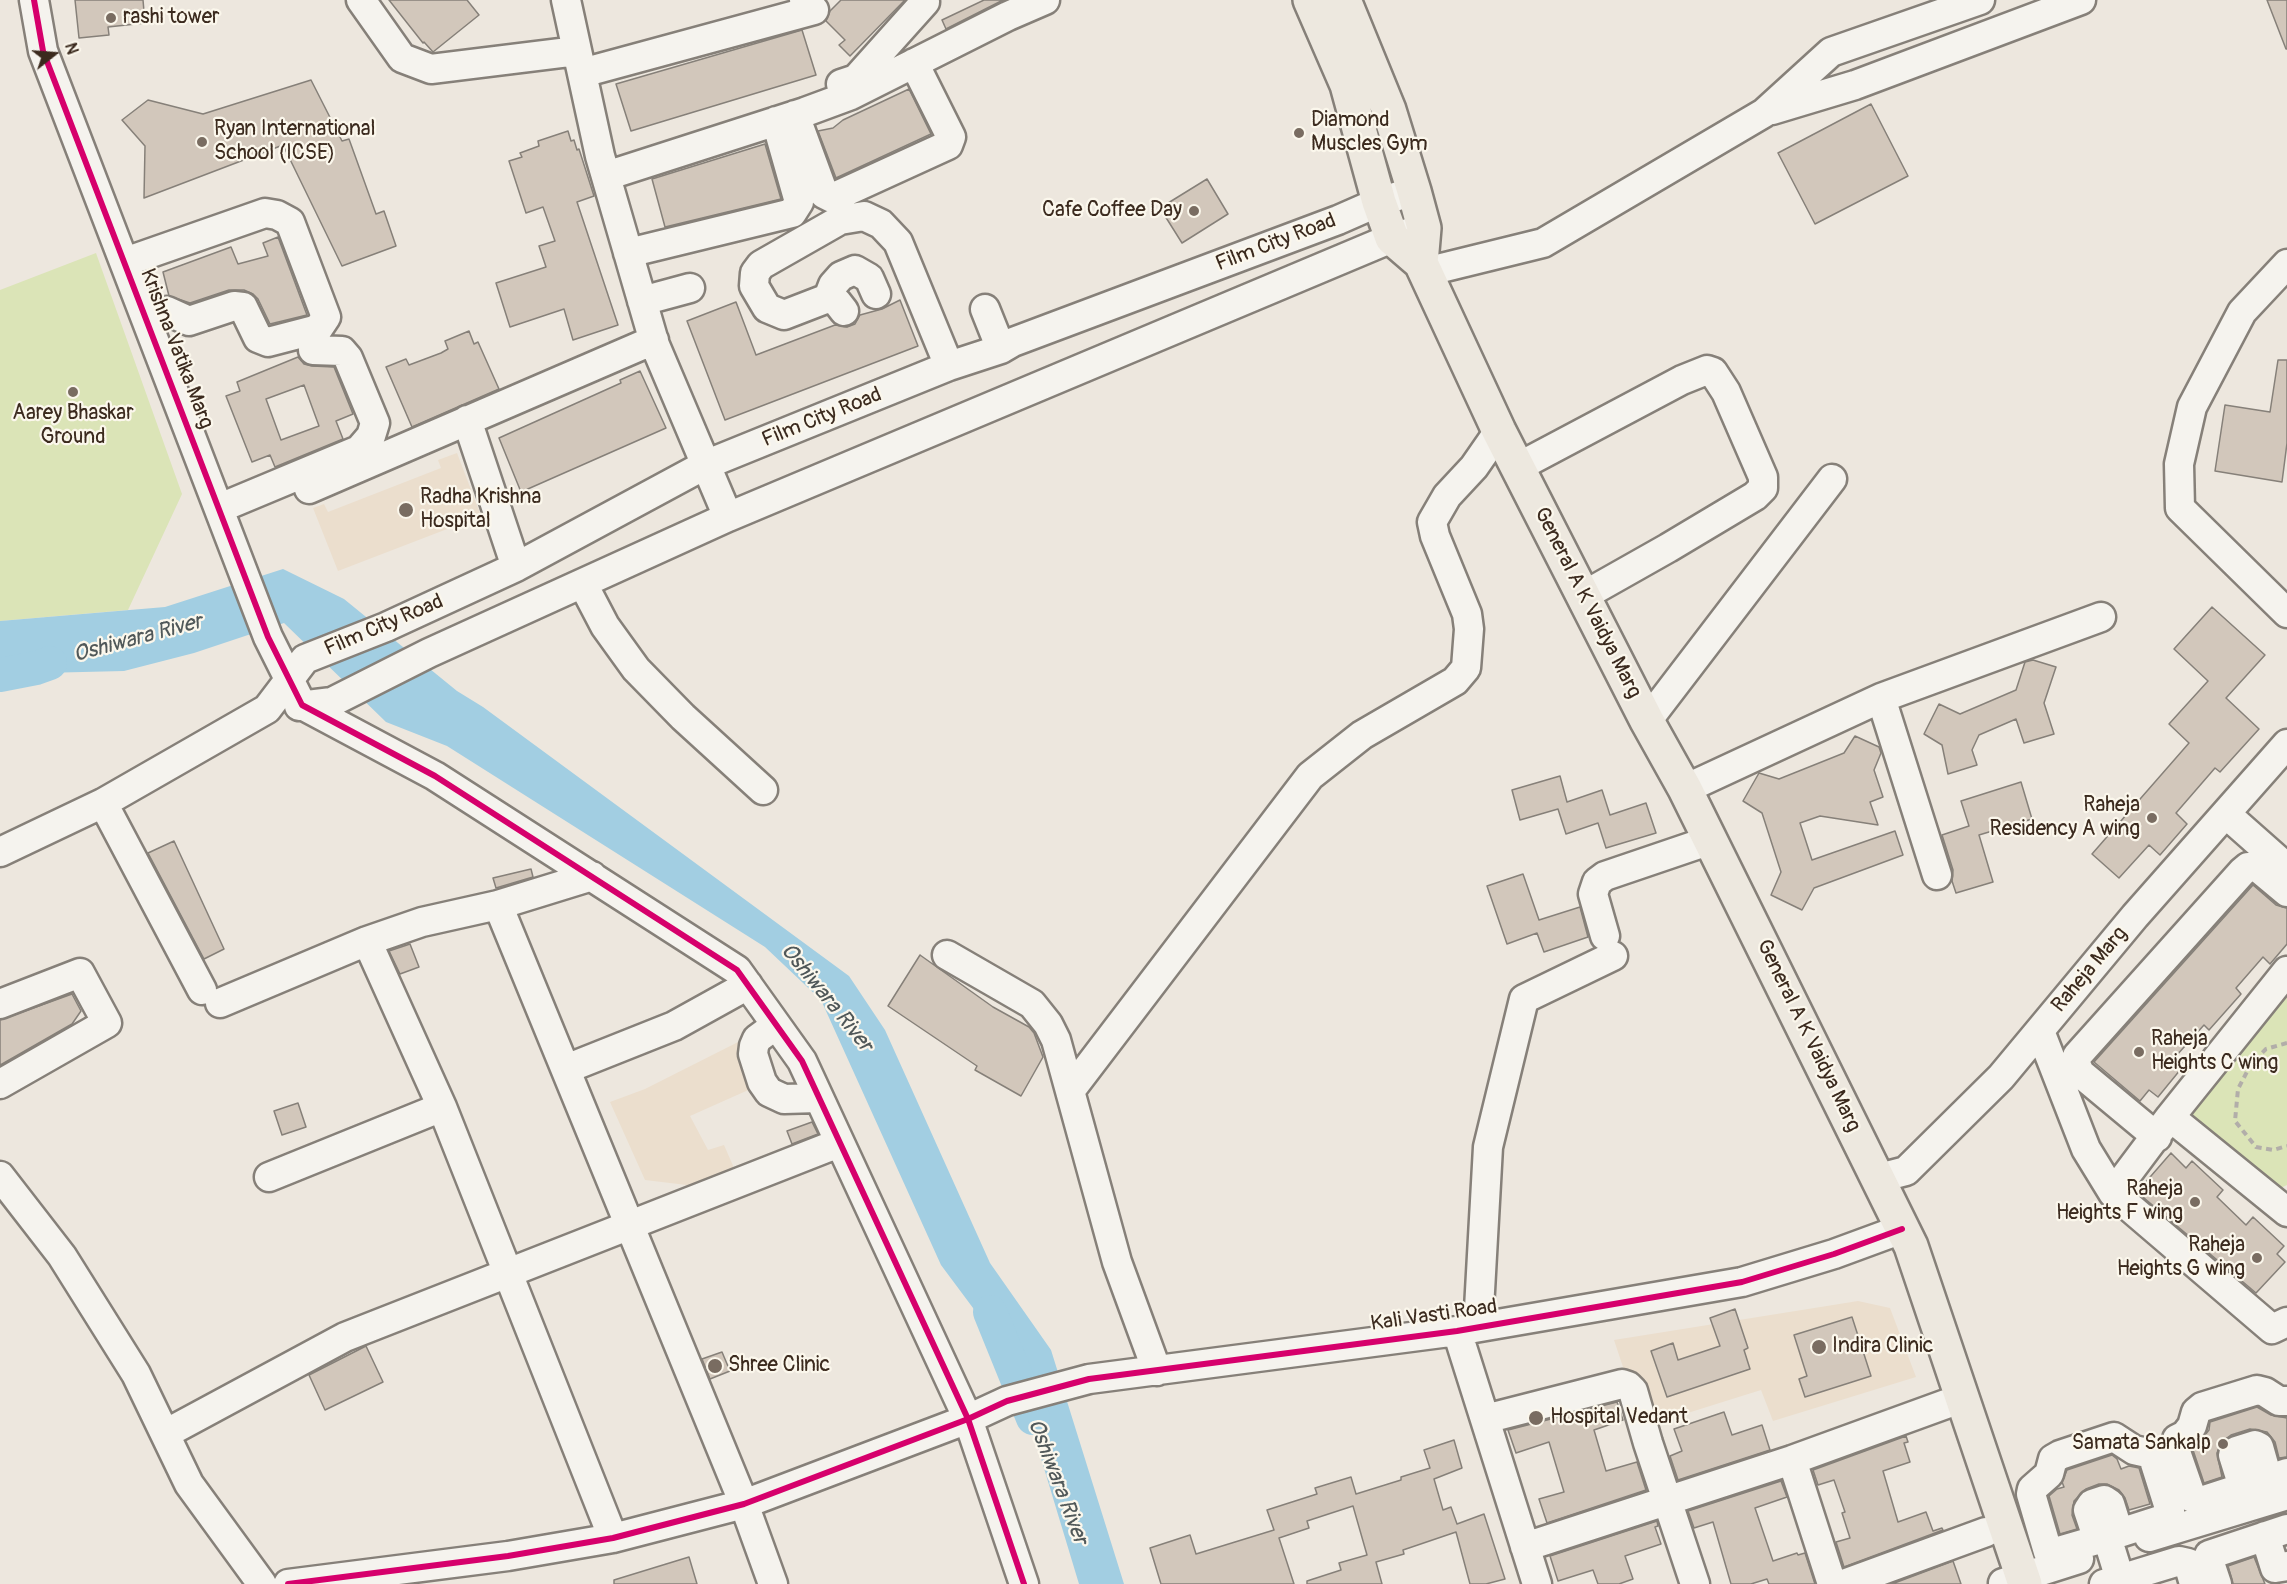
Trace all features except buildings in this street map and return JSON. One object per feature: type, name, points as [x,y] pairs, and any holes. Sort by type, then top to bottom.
[{"type":"main road","name":"General A K Vaidya Marg","points":[[1310,0],[1347,85],[1379,201],[1392,238],[1423,267],[1499,431],[1647,721],[1686,789],[1883,1189],[1895,1232],[1890,1255],[1946,1404],[1986,1532],[2013,1582]]},
{"type":"main road","points":[[1344,0],[1389,110],[1414,191],[1424,228],[1423,267]]},
{"type":"main road","name":"General A K Vaidya Marg","points":[[1895,1232],[1911,1246],[2013,1582]]},
{"type":"street","name":"Krishna Vatika Marg","points":[[34,0],[43,51],[268,637],[302,705]]},
{"type":"street","points":[[361,0],[402,58],[431,69],[579,62],[814,10],[804,0]]},
{"type":"street","points":[[566,0],[603,166],[654,340],[728,517]]},
{"type":"street","points":[[603,166],[856,79],[925,2],[923,0]]},
{"type":"street","points":[[603,166],[785,118],[851,95],[914,63],[1005,8],[1045,0]]},
{"type":"street","points":[[1423,267],[1543,243],[1764,113],[1832,52],[1980,0]]},
{"type":"street","points":[[1764,113],[1855,85],[2081,0]]},
{"type":"street","points":[[785,118],[824,194],[832,198],[948,145],[951,137],[914,63]]},
{"type":"street","points":[[628,253],[792,213],[799,202],[785,118]]},
{"type":"street","name":"Film City Road","points":[[0,852],[103,803],[267,709],[305,659],[386,627],[516,567],[705,465],[950,366],[1001,349],[1013,342],[1338,220],[1379,201],[1414,191]]},
{"type":"street","points":[[125,262],[265,213],[277,215],[290,222],[326,317],[318,329],[268,342],[258,338],[243,308],[234,306],[189,321],[167,311],[147,318]]},
{"type":"street","points":[[876,294],[869,278],[855,270],[841,276],[833,285],[836,305],[784,315],[767,308],[754,286],[755,273],[761,265],[840,220],[864,216],[881,224],[898,242],[950,366]]},
{"type":"street","name":"Film City Road","points":[[267,709],[332,702],[429,653],[728,517],[1392,238],[1424,228]]},
{"type":"street","points":[[2287,264],[2242,312],[2192,407],[2179,464],[2180,508],[2287,613]]},
{"type":"street","points":[[644,305],[691,292]]},
{"type":"street","points":[[985,309],[1001,349]]},
{"type":"street","points":[[309,489],[654,340]]},
{"type":"street","points":[[220,508],[359,450],[371,436],[375,423],[348,358],[342,351],[313,350]]},
{"type":"street","points":[[1518,467],[1682,380],[1707,370],[1713,372],[1726,392],[1763,477],[1763,488],[1755,496],[1678,543],[1583,596]]},
{"type":"street","points":[[467,420],[516,567]]},
{"type":"street","points":[[1070,1091],[1310,776],[1362,735],[1455,681],[1466,668],[1469,629],[1467,614],[1435,536],[1432,522],[1447,496],[1474,466],[1499,431]]},
{"type":"street","points":[[1647,721],[1832,479]]},
{"type":"street","points":[[583,584],[605,626],[636,669],[683,717],[763,790]]},
{"type":"street","points":[[464,591],[480,630]]},
{"type":"street","points":[[1686,789],[1881,698],[2101,617]]},
{"type":"street","points":[[1881,698],[1937,875]]},
{"type":"street","points":[[302,705],[435,776],[737,970],[802,1061],[968,1419],[1024,1584]]},
{"type":"street","name":"Raheja Marg","points":[[1883,1189],[1906,1171],[2001,1077],[2135,916],[2287,744]]},
{"type":"street","points":[[103,803],[211,996],[422,922],[498,905],[592,876]]},
{"type":"street","points":[[2226,814],[2287,868]]},
{"type":"street","points":[[1537,1584],[1485,1419],[1468,1329],[1488,1147],[1524,999],[1609,946],[1593,894],[1597,882],[1605,876],[1711,840]]},
{"type":"street","points":[[2287,892],[2257,867],[2248,867],[2077,1056],[2076,1064],[2080,1073],[2287,1213]]},
{"type":"street","points":[[498,905],[744,1504],[770,1583]]},
{"type":"street","points":[[368,941],[442,1107],[613,1538]]},
{"type":"street","points":[[947,955],[1032,1004],[1048,1024],[1056,1040],[1117,1262],[1157,1371]]},
{"type":"street","points":[[2113,1193],[2287,970]]},
{"type":"street","points":[[0,1004],[80,973],[107,1023],[0,1084]]},
{"type":"street","points":[[566,1069],[674,1026],[748,985]]},
{"type":"street","points":[[776,1024],[757,1039],[754,1046],[753,1054],[762,1082],[769,1092],[784,1099],[818,1098]]},
{"type":"street","points":[[2040,1031],[2086,1149],[2113,1193],[2272,1329],[2287,1322]]},
{"type":"street","points":[[269,1177],[442,1107]]},
{"type":"street","points":[[165,1434],[345,1337],[839,1143]]},
{"type":"street","points":[[0,1176],[68,1266],[136,1374],[189,1484],[262,1584]]},
{"type":"street","name":"Kali Vasti Road","points":[[288,1584],[508,1556],[613,1538],[744,1504],[968,1419],[1007,1401],[1089,1379],[1468,1329],[1742,1282],[1834,1254],[1895,1232]]},
{"type":"street","points":[[1485,1419],[1622,1384],[1628,1386],[1633,1391],[1695,1584]]},
{"type":"street","points":[[2269,1486],[2201,1501],[2192,1498],[2175,1449],[2177,1439],[2192,1426],[2196,1412],[2202,1407],[2257,1390],[2279,1401],[2287,1401]]},
{"type":"street","points":[[1525,1547],[1792,1460],[1946,1404]]},
{"type":"street","points":[[2013,1582],[2109,1540],[2166,1518],[2170,1511],[2152,1454],[2134,1450],[2114,1437],[2060,1455],[2053,1459],[2049,1474],[2032,1489],[2031,1494],[2048,1552],[2052,1553],[2109,1540],[2269,1486]]},
{"type":"street","points":[[1792,1460],[1832,1584]]},
{"type":"street","points":[[2269,1486],[2279,1536],[2275,1568],[2287,1566]]},
{"type":"street","points":[[1844,1584],[1986,1532]]},
{"type":"street","points":[[2217,1584],[2209,1560],[2210,1555],[2279,1536]]},
{"type":"street","points":[[2109,1540],[2121,1581],[2179,1561],[2188,1563],[2194,1584]]},
{"type":"path","points":[[2287,1043],[2266,1049],[2251,1064],[2238,1089],[2235,1121],[2256,1148],[2273,1150],[2287,1146]]},
{"type":"shaded area","name":"Radha Krishna Hospital","points":[[457,453],[481,516],[338,571],[313,508],[324,504],[328,512],[441,468],[438,460]]},
{"type":"shaded area","points":[[752,1035],[773,1079],[690,1116],[708,1150],[724,1145],[734,1168],[695,1186],[645,1180],[610,1102],[645,1089]]},
{"type":"shaded area","points":[[1858,1301],[1890,1308],[1916,1377],[1773,1421],[1761,1390],[1643,1427],[1614,1340]]},
{"type":"green space","name":"Aarey Bhaskar Ground","points":[[96,253],[182,494],[128,610],[0,621],[0,290]]},
{"type":"green space","points":[[2287,982],[2287,1185],[2254,1201],[2170,1117]]},
{"type":"water","points":[[283,569],[344,599],[457,691],[483,707],[849,976],[885,1030],[990,1263],[1051,1350],[1124,1584],[1079,1584],[1011,1359],[941,1265],[821,1000],[765,947],[447,746],[386,722],[284,623],[194,653],[124,671],[0,674],[0,621],[165,607]]},
{"type":"waterway","name":"Oshiwara River","points":[[0,675],[50,663]]},
{"type":"waterway","name":"Oshiwara River","points":[[990,1312],[1033,1418]]},
{"type":"cycle path","points":[[34,0],[43,51],[268,637],[302,705],[435,776],[737,970],[802,1061],[968,1419],[1024,1584]]},
{"type":"cycle path","points":[[288,1584],[508,1556],[613,1538],[744,1504],[968,1419],[1007,1401],[1089,1379],[1457,1331],[1742,1282],[1834,1254],[1902,1229]]},
{"type":"place","name":"rashi tower","points":[[111,18]]},
{"type":"place","name":"Diamond Muscles Gym","points":[[1299,133]]},
{"type":"place","name":"Ryan International School (ICSE)","points":[[202,142]]},
{"type":"place","name":"Cafe Coffee Day","points":[[1194,211]]},
{"type":"place","name":"Aarey Bhaskar Ground","points":[[73,392]]},
{"type":"place","name":"Radha Krishna Hospital","points":[[406,510]]},
{"type":"place","name":"Raheja Residency A wing","points":[[2152,818]]},
{"type":"place","name":"Raheja Heights C wing","points":[[2139,1052]]},
{"type":"place","name":"Raheja Heights F wing","points":[[2195,1202]]},
{"type":"place","name":"Raheja Heights G wing","points":[[2257,1258]]},
{"type":"place","name":"Indira Clinic","points":[[1819,1347]]},
{"type":"place","name":"Shree Clinic","points":[[715,1366]]},
{"type":"place","name":"Hospital Vedant","points":[[1536,1418]]},
{"type":"place","name":"Samata Sankalp","points":[[2223,1444]]}]
